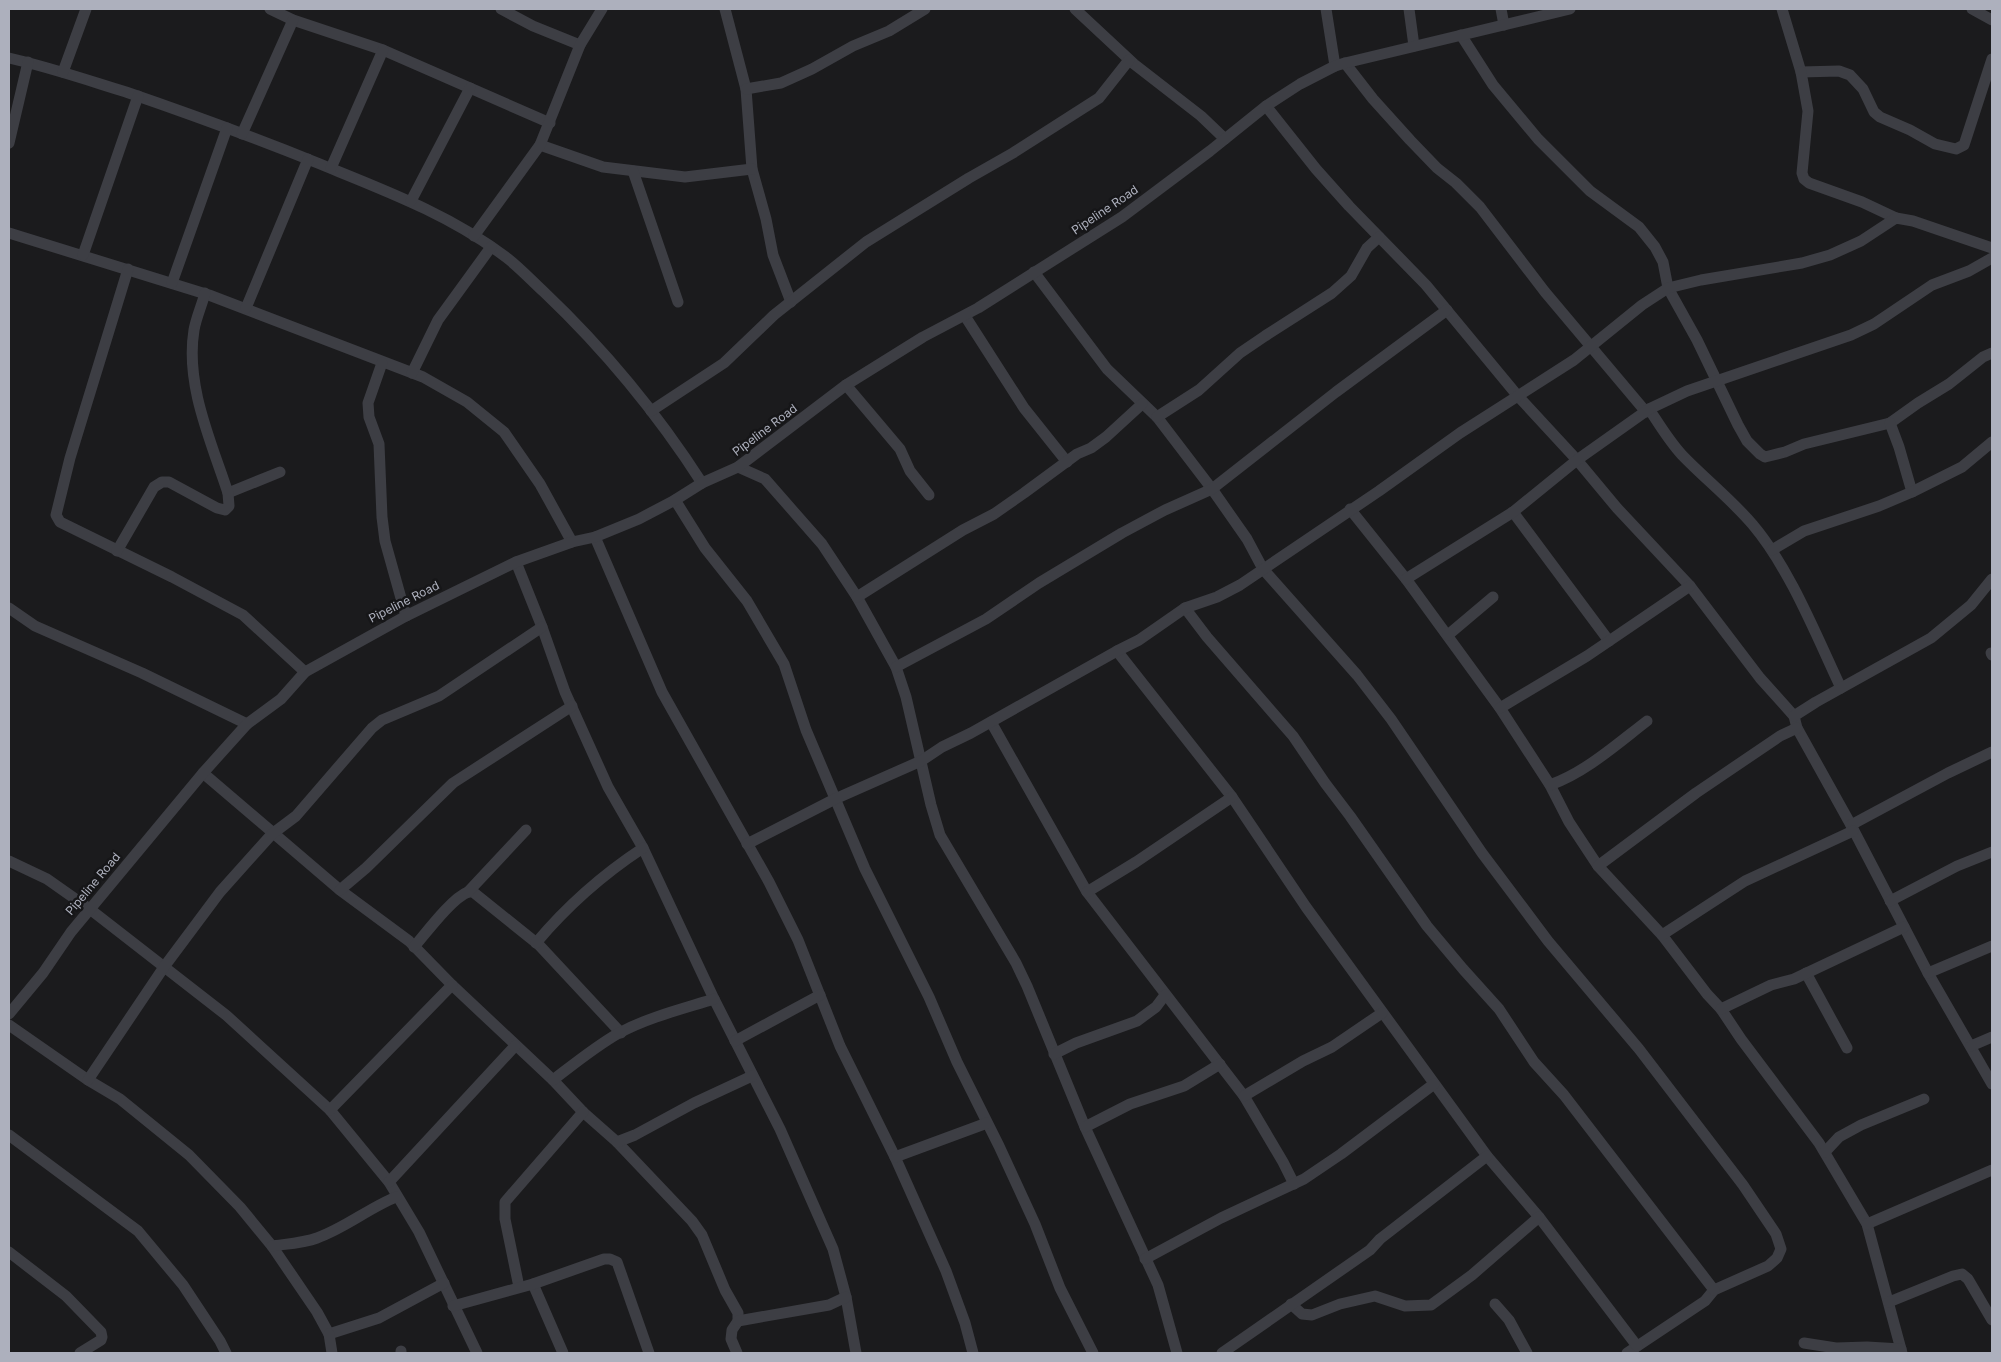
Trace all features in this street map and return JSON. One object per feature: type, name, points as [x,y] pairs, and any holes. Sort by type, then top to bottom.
[{"type":"street","points":[[63,72],[86,9]]},
{"type":"street","points":[[270,9],[292,20],[383,50],[550,123]]},
{"type":"street","points":[[501,9],[534,26],[580,45]]},
{"type":"street","points":[[474,236],[540,146],[580,45],[602,9]]},
{"type":"street","points":[[725,9],[746,89],[752,169],[766,219],[773,255],[791,302]]},
{"type":"street","points":[[746,89],[781,83],[804,73],[853,46],[889,31],[925,9]]},
{"type":"street","points":[[1075,9],[1130,60],[1201,116],[1225,139]]},
{"type":"street","points":[[1326,9],[1340,64],[1437,168],[1456,183],[1480,207],[1590,347],[1647,410],[1681,454],[1752,524],[1772,550],[1804,610],[1841,688]]},
{"type":"street","points":[[1409,9],[1414,46]]},
{"type":"street","points":[[1502,9],[1504,25]]},
{"type":"street","name":"Pipeline Road","points":[[9,1014],[43,973],[72,932],[203,773],[247,724],[281,699],[306,672],[406,616],[516,562],[572,542],[596,537],[639,519],[702,483],[738,467],[846,385],[923,337],[964,316],[1122,217],[1266,106],[1300,84],[1340,64],[1570,9]]},
{"type":"street","points":[[1782,9],[1801,72],[1808,111],[1802,165],[1804,179],[1809,183],[1862,202],[1896,218],[1913,221],[1992,248]]},
{"type":"street","points":[[1972,9],[1992,20]]},
{"type":"street","points":[[242,134],[292,20]]},
{"type":"street","points":[[1461,35],[1493,85],[1538,139],[1590,191],[1639,227],[1655,247],[1663,262],[1668,288],[1697,340],[1747,441],[1754,450],[1765,456],[1785,452],[1804,444],[1890,423],[1949,384],[1983,357],[1992,353]]},
{"type":"street","points":[[331,168],[383,50]]},
{"type":"street","points":[[9,58],[63,72],[138,96],[308,159],[411,201],[474,236],[507,259],[574,320],[636,390],[679,447],[702,483]]},
{"type":"street","points":[[1801,72],[1839,71],[1850,75],[1863,89],[1874,112],[1880,117],[1910,130],[1935,144],[1956,149],[1964,145],[1992,58]]},
{"type":"street","points":[[651,410],[724,363],[774,314],[866,242],[1013,153],[1099,98],[1130,60]]},
{"type":"street","points":[[9,143],[28,62]]},
{"type":"street","points":[[411,201],[470,88]]},
{"type":"street","points":[[82,256],[138,96]]},
{"type":"street","points":[[1266,106],[1316,169],[1426,285],[1517,395],[1577,460],[1616,508],[1690,586],[1760,678],[1794,716],[1797,728],[1928,973],[1992,1084]]},
{"type":"street","points":[[172,283],[227,128]]},
{"type":"street","points":[[540,146],[603,167],[686,177],[752,169]]},
{"type":"street","points":[[246,308],[308,159]]},
{"type":"street","points":[[633,171],[678,302]]},
{"type":"street","points":[[747,844],[835,799],[921,761],[1116,651],[1139,640],[1185,608],[1217,597],[1240,585],[1517,395],[1574,360],[1642,305],[1668,288],[1711,278],[1802,263],[1830,255],[1861,240],[1896,218]]},
{"type":"street","points":[[9,233],[205,293],[246,308],[412,373],[467,402],[504,432],[540,484],[572,542]]},
{"type":"street","points":[[1157,417],[1199,390],[1240,354],[1265,336],[1332,293],[1351,276],[1367,248],[1379,237]]},
{"type":"street","points":[[412,373],[438,320],[491,247]]},
{"type":"street","points":[[1406,579],[1513,512],[1577,460],[1647,410],[1687,391],[1851,334],[1874,324],[1932,285],[1969,270],[1992,258]]},
{"type":"street","points":[[128,269],[70,458],[56,514],[60,522],[172,577],[243,615],[306,672]]},
{"type":"street","points":[[1034,272],[1107,369],[1157,417],[1212,489],[1247,539],[1263,569],[1357,675],[1391,718],[1482,853],[1548,940],[1640,1049],[1743,1185],[1776,1234],[1781,1249],[1777,1258],[1768,1266],[1714,1290],[1705,1301],[1627,1353]]},
{"type":"street","points":[[117,551],[154,487],[162,482],[169,482],[217,508],[225,510],[229,506],[228,493],[198,401],[192,365],[194,329],[205,293]]},
{"type":"street","points":[[896,667],[986,619],[1039,583],[1122,533],[1165,510],[1212,489],[1336,392],[1447,310]]},
{"type":"street","points":[[964,316],[1024,408],[1067,462]]},
{"type":"street","points":[[382,362],[368,403],[378,444],[385,541],[406,616]]},
{"type":"street","points":[[846,385],[900,449],[910,471],[929,495]]},
{"type":"street","points":[[857,597],[963,530],[994,514],[1077,454],[1091,448],[1106,437],[1142,404]]},
{"type":"street","points":[[1890,423],[1912,492]]},
{"type":"street","points":[[1772,550],[1804,531],[1879,506],[1912,492],[1962,467],[1992,442]]},
{"type":"street","points":[[738,467],[765,479],[822,544],[857,597],[896,667],[906,696],[940,835],[1016,963],[1084,1126],[1158,1285],[1177,1353]]},
{"type":"street","points":[[228,493],[280,472]]},
{"type":"street","points":[[675,500],[705,548],[747,601],[784,664],[806,730],[865,869],[988,1123],[1035,1224],[1060,1288],[1093,1353]]},
{"type":"street","points":[[1350,509],[1406,579],[1500,708],[1550,785],[1569,822],[1598,866],[1662,935],[1707,994],[1721,1009],[1824,1152],[1867,1224],[1901,1351],[1867,1347],[1836,1348],[1804,1343]]},
{"type":"street","points":[[1513,512],[1609,641]]},
{"type":"street","points":[[596,537],[662,692],[798,940],[840,1046],[895,1158],[946,1272],[965,1324],[973,1353]]},
{"type":"street","points":[[516,562],[565,692],[608,787],[643,848],[714,999],[780,1128],[833,1249],[846,1297],[856,1353]]},
{"type":"street","points":[[1794,716],[1931,638],[1971,604],[1992,579]]},
{"type":"street","points":[[1500,708],[1609,641],[1690,586]]},
{"type":"street","points":[[1448,635],[1493,598]]},
{"type":"street","points":[[9,608],[35,626],[142,673],[247,724]]},
{"type":"street","points":[[1185,608],[1207,637],[1293,736],[1427,926],[1462,969],[1499,1009],[1534,1062],[1564,1095],[1714,1290]]},
{"type":"street","points":[[88,1080],[164,967],[220,892],[272,834],[296,816],[377,724],[382,720],[439,696],[542,627]]},
{"type":"street","points":[[1116,651],[1232,797],[1306,907],[1487,1156],[1539,1217],[1637,1346]]},
{"type":"street","points":[[340,890],[366,868],[453,783],[572,706]]},
{"type":"street","points":[[991,722],[1088,892],[1244,1096],[1294,1184]]},
{"type":"street","points":[[1550,785],[1566,779],[1582,769],[1647,722]]},
{"type":"street","points":[[1598,866],[1696,793],[1780,736],[1797,728]]},
{"type":"street","points":[[1662,935],[1746,881],[1852,828],[1948,772],[1992,752]]},
{"type":"street","points":[[203,773],[272,834],[414,947],[583,1112],[618,1142],[692,1221],[702,1235],[725,1290],[738,1313],[738,1321],[732,1330],[732,1339],[736,1353]]},
{"type":"street","points":[[1088,892],[1232,797]]},
{"type":"street","points":[[468,892],[526,830]]},
{"type":"street","points":[[536,943],[562,913],[614,866],[643,848]]},
{"type":"street","points":[[1890,901],[1957,866],[1992,852]]},
{"type":"street","points":[[9,861],[47,879],[91,910],[226,1015],[330,1110],[388,1182],[419,1232],[477,1353]]},
{"type":"street","points":[[414,947],[454,901],[462,894],[473,892],[536,943],[621,1032]]},
{"type":"street","points":[[1721,1009],[1771,985],[1794,979],[1904,927]]},
{"type":"street","points":[[1928,973],[1992,946]]},
{"type":"street","points":[[1806,973],[1847,1048]]},
{"type":"street","points":[[330,1110],[452,986]]},
{"type":"street","points":[[735,1041],[820,995]]},
{"type":"street","points":[[1054,1054],[1076,1043],[1137,1021],[1156,1007],[1165,995]]},
{"type":"street","points":[[552,1080],[621,1032],[655,1018],[714,999]]},
{"type":"street","points":[[1244,1096],[1303,1061],[1332,1047],[1382,1013]]},
{"type":"street","points":[[9,1025],[120,1100],[189,1155],[240,1207],[272,1246],[329,1334],[332,1353]]},
{"type":"street","points":[[1971,1046],[1992,1037]]},
{"type":"street","points":[[388,1182],[515,1046]]},
{"type":"street","points":[[1084,1126],[1130,1104],[1184,1086],[1220,1064]]},
{"type":"street","points":[[618,1142],[752,1076]]},
{"type":"street","points":[[1145,1258],[1221,1218],[1294,1184],[1341,1154],[1434,1084]]},
{"type":"street","points":[[1824,1152],[1838,1137],[1861,1124],[1924,1099]]},
{"type":"street","points":[[519,1288],[506,1219],[505,1202],[583,1112]]},
{"type":"street","points":[[895,1158],[988,1123]]},
{"type":"street","points":[[9,1135],[138,1231],[183,1286],[226,1353]]},
{"type":"street","points":[[1222,1353],[1370,1250],[1380,1239],[1487,1156]]},
{"type":"street","points":[[1867,1224],[1992,1170]]},
{"type":"street","points":[[272,1246],[316,1239],[343,1226],[381,1203],[396,1197]]},
{"type":"street","points":[[1291,1304],[1302,1314],[1312,1315],[1340,1304],[1375,1296],[1404,1306],[1430,1305],[1472,1275],[1539,1217]]},
{"type":"street","points":[[9,1252],[66,1296],[101,1332],[102,1337],[100,1340],[80,1353]]},
{"type":"street","points":[[453,1306],[533,1284],[604,1259],[610,1259],[618,1262],[649,1353]]},
{"type":"street","points":[[1889,1302],[1962,1274],[1968,1279],[1992,1320]]},
{"type":"street","points":[[329,1334],[379,1318],[444,1283]]},
{"type":"street","points":[[533,1284],[563,1353]]},
{"type":"street","points":[[738,1321],[829,1305],[846,1297]]},
{"type":"street","points":[[1495,1304],[1509,1320],[1528,1353]]}]
